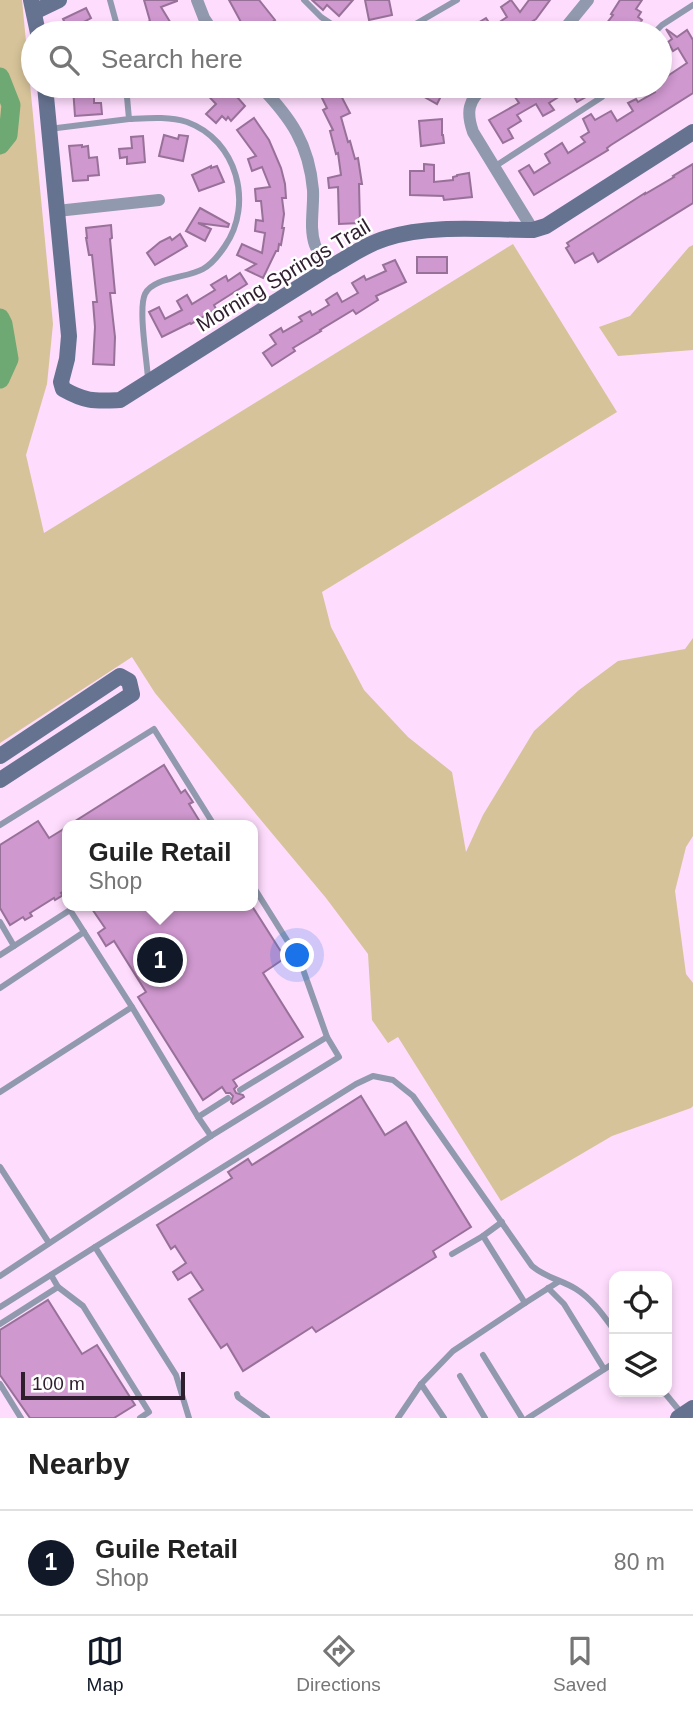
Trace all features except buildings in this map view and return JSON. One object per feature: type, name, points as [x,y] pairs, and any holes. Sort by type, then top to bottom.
[{"type":"street","points":[[33,6],[59,0]]},
{"type":"street","points":[[197,0],[206,21]]},
{"type":"street","points":[[571,21],[588,0]]},
{"type":"street","points":[[46,98],[57,211],[159,200]]},
{"type":"street","points":[[271,98],[292,122],[303,145],[312,182],[314,244],[329,268]]},
{"type":"street","points":[[473,98],[468,118],[473,132],[533,230]]},
{"type":"street","name":"Morning Springs Trail","points":[[57,211],[69,336],[61,382],[63,389],[80,399],[120,400],[329,268],[384,238],[420,230],[533,230],[546,226],[693,132]]},
{"type":"street","points":[[0,756],[120,676],[129,681],[132,694],[0,780]]},
{"type":"lane","points":[[110,0],[116,21]]},
{"type":"lane","points":[[304,0],[327,21]]},
{"type":"lane","points":[[421,21],[457,0]]},
{"type":"lane","points":[[668,21],[693,5]]},
{"type":"lane","points":[[127,98],[129,119]]},
{"type":"lane","points":[[494,167],[600,98]]},
{"type":"lane","points":[[48,129],[129,119],[164,118],[187,122],[208,134],[228,155],[236,173],[240,195],[237,222],[230,240],[218,256],[203,269],[156,283],[146,293],[143,309],[149,381]]},
{"type":"lane","points":[[0,825],[154,729],[211,820]]},
{"type":"lane","points":[[0,1276],[211,1136],[338,1057],[327,1037],[300,961],[258,894]]},
{"type":"lane","points":[[0,954],[68,911]]},
{"type":"lane","points":[[71,911],[211,1136]]},
{"type":"lane","points":[[0,922],[14,946]]},
{"type":"lane","points":[[0,988],[84,932]]},
{"type":"lane","points":[[0,1092],[132,1007]]},
{"type":"lane","points":[[240,1090],[327,1037]]},
{"type":"lane","points":[[0,1307],[356,1084],[373,1076],[393,1080],[414,1096],[533,1266],[540,1273],[575,1289],[592,1302],[609,1324]]},
{"type":"lane","points":[[198,1117],[228,1098]]},
{"type":"lane","points":[[0,1167],[49,1243]]},
{"type":"lane","points":[[452,1254],[502,1222]]},
{"type":"lane","points":[[483,1236],[525,1303]]},
{"type":"lane","points":[[95,1247],[176,1375],[189,1418]]},
{"type":"lane","points":[[51,1275],[58,1287],[83,1306],[149,1412],[139,1418]]},
{"type":"lane","points":[[398,1418],[421,1384],[453,1351],[558,1282]]},
{"type":"lane","points":[[0,1324],[58,1287]]},
{"type":"lane","points":[[548,1288],[564,1304],[604,1369]]},
{"type":"lane","points":[[483,1355],[522,1418]]},
{"type":"lane","points":[[528,1418],[609,1366]]},
{"type":"lane","points":[[460,1376],[485,1418]]},
{"type":"lane","points":[[0,1384],[21,1418]]},
{"type":"lane","points":[[421,1384],[444,1418]]},
{"type":"lane","points":[[237,1394],[267,1418]]},
{"type":"lane","points":[[669,1397],[685,1415]]},
{"type":"shaded area","points":[[0,0],[22,0],[24,21],[21,21],[21,98],[31,98],[53,324],[47,384],[26,455],[44,533],[513,244],[617,412],[322,592],[331,627],[364,690],[408,737],[452,772],[466,852],[483,815],[534,731],[579,690],[618,661],[685,649],[693,638],[693,836],[686,847],[675,891],[686,974],[693,983],[693,1106],[612,1136],[501,1201],[398,1037],[388,1043],[372,1020],[368,954],[326,898],[155,693],[132,657],[0,743]]},
{"type":"shaded area","points":[[693,245],[693,350],[618,356],[599,327],[630,316]]},
{"type":"waterway","points":[[0,77],[11,105],[8,135],[0,145]]},
{"type":"waterway","points":[[0,318],[9,359],[0,379]]},
{"type":"place","name":"Guile Retail","points":[[160,960]]}]
